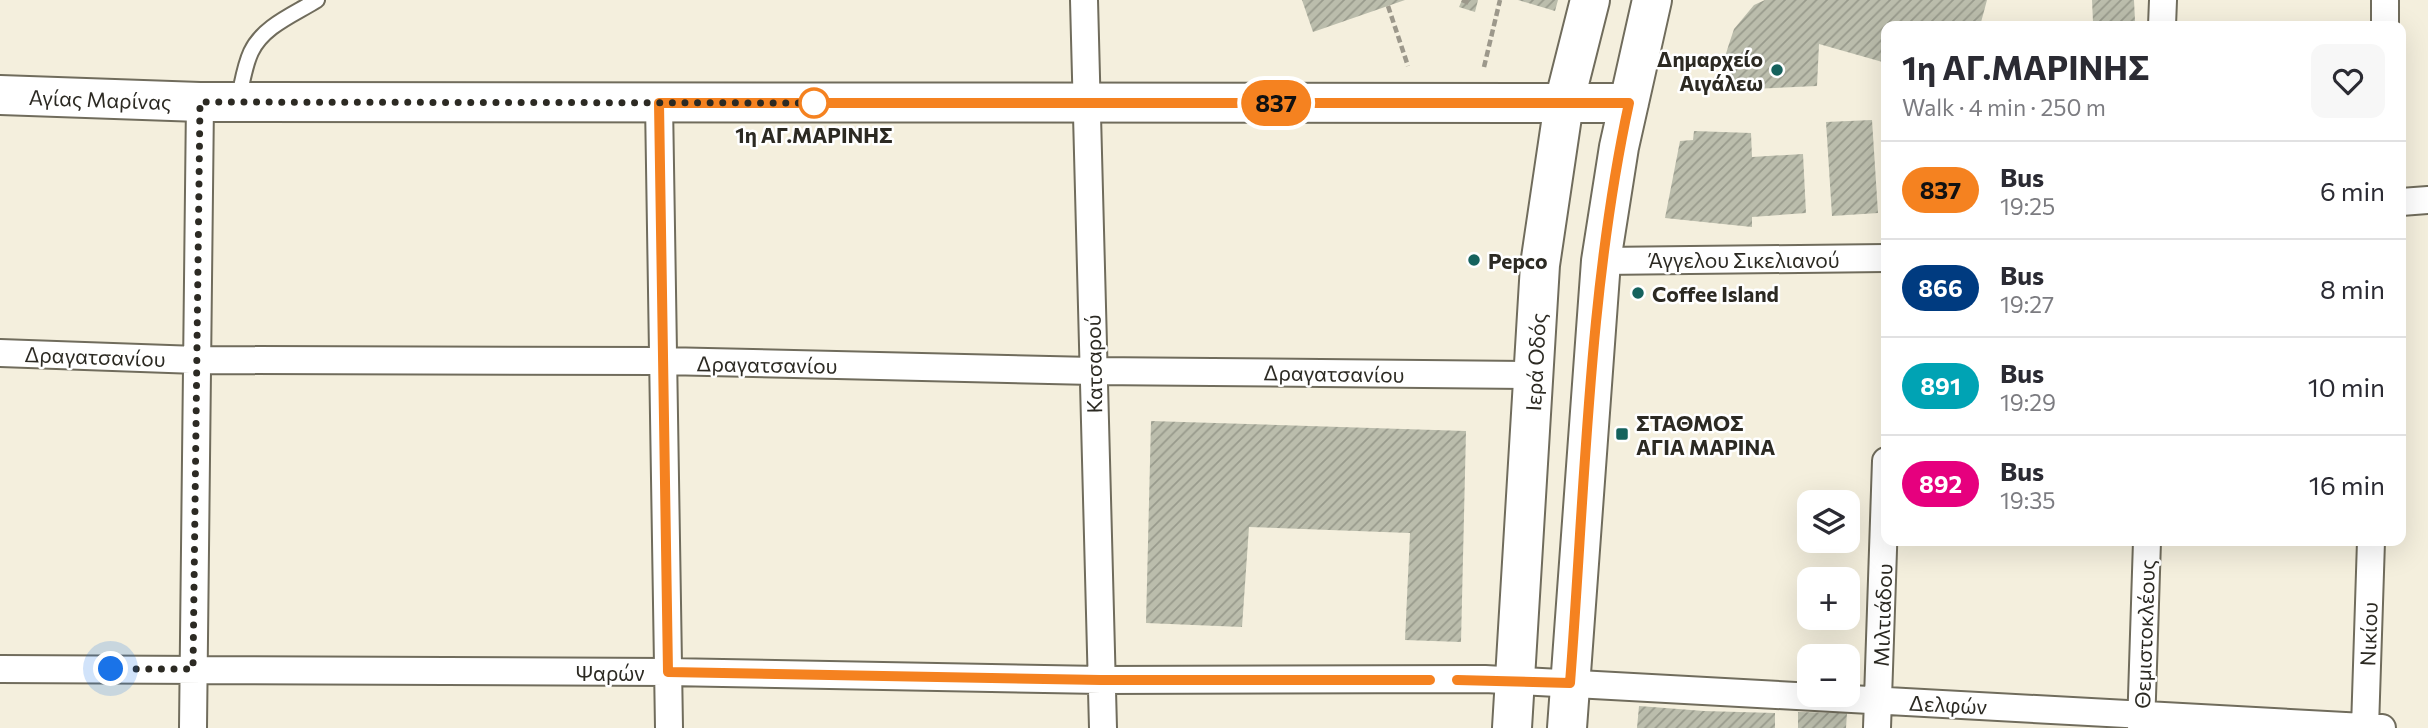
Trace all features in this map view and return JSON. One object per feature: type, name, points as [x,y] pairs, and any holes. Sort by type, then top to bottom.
[{"type":"street","name":"Κατσαρού","points":[[1084,0],[1103,728]]},
{"type":"street","name":"Ιερά Οδός","points":[[1512,728],[1541,265],[1564,103],[1590,0]]},
{"type":"street","points":[[1567,728],[1601,261],[1614,175],[1652,0]]},
{"type":"street","points":[[2162,21],[2163,0]]},
{"type":"street","points":[[2385,0],[2385,21]]},
{"type":"street","name":"Αγίας Μαρίνας","points":[[0,95],[200,102],[1629,103]]},
{"type":"street","points":[[193,728],[200,102]]},
{"type":"street","points":[[659,103],[669,728]]},
{"type":"street","points":[[2406,202],[2428,200]]},
{"type":"street","name":"Άγγελου Σικελιανού","points":[[1601,261],[1881,258]]},
{"type":"street","name":"Δραγατσανίου","points":[[0,353],[197,360],[663,361],[1093,371],[1535,375]]},
{"type":"street","name":"Μιλτιάδου","points":[[1877,728],[1884,546]]},
{"type":"street","name":"Θεμιστοκλέους","points":[[2141,722],[2147,546]]},
{"type":"street","name":"Νικίου","points":[[2370,728],[2371,546]]},
{"type":"street","name":"Ψαρών","points":[[0,668],[668,672],[1101,680],[1515,681]]},
{"type":"street","name":"Δελφών","points":[[1515,681],[1879,700],[2141,722],[2370,728]]},
{"type":"lane","points":[[237,102],[251,51],[271,29],[317,0]]},
{"type":"path","points":[[1462,0],[1469,3]]},
{"type":"path","points":[[1476,103],[1500,0]]},
{"type":"path","points":[[1388,6],[1421,103]]},
{"type":"building","points":[[1302,0],[1405,0],[1313,32]]},
{"type":"building","points":[[1462,0],[1478,0],[1475,12],[1459,7]]},
{"type":"building","points":[[1518,0],[1558,0],[1555,11]]},
{"type":"building","points":[[1765,0],[1987,0],[1981,21],[1881,21],[1881,62],[1819,44],[1817,86],[1730,90],[1725,78],[1724,60],[1734,29],[1754,5]]},
{"type":"building","points":[[2092,0],[2134,0],[2135,21],[2093,21]]},
{"type":"building","points":[[1872,120],[1878,213],[1832,216],[1826,122]]},
{"type":"building","points":[[1694,131],[1751,133],[1752,157],[1803,154],[1806,213],[1752,217],[1752,227],[1665,218],[1680,141],[1693,140]]},
{"type":"building","points":[[1151,421],[1466,431],[1461,642],[1405,640],[1410,533],[1249,527],[1242,627],[1146,623]]},
{"type":"building","points":[[1639,706],[1775,713],[1775,728],[1637,728]]},
{"type":"building","points":[[1798,712],[1847,713],[1846,728],[1798,728]]},
{"type":"bus line","name":"837","points":[[1430,680],[1101,680],[668,672],[659,103],[1629,103],[1614,175],[1601,261],[1570,683],[1457,680]]},
{"type":"place","name":"Δημαρχείο Αιγάλεω","points":[[1777,70]]},
{"type":"place","name":"1η ΑΓ.ΜΑΡΙΝΗΣ","points":[[814,103]]},
{"type":"place","name":"Pepco","points":[[1474,260]]},
{"type":"place","name":"Coffee Island","points":[[1638,293]]},
{"type":"place","name":"ΣΤΑΘΜΟΣ ΑΓΙΑ ΜΑΡΙΝΑ","points":[[1622,434]]},
{"type":"route","points":[[111,669],[193,669],[200,102],[819,103],[814,103]]}]
